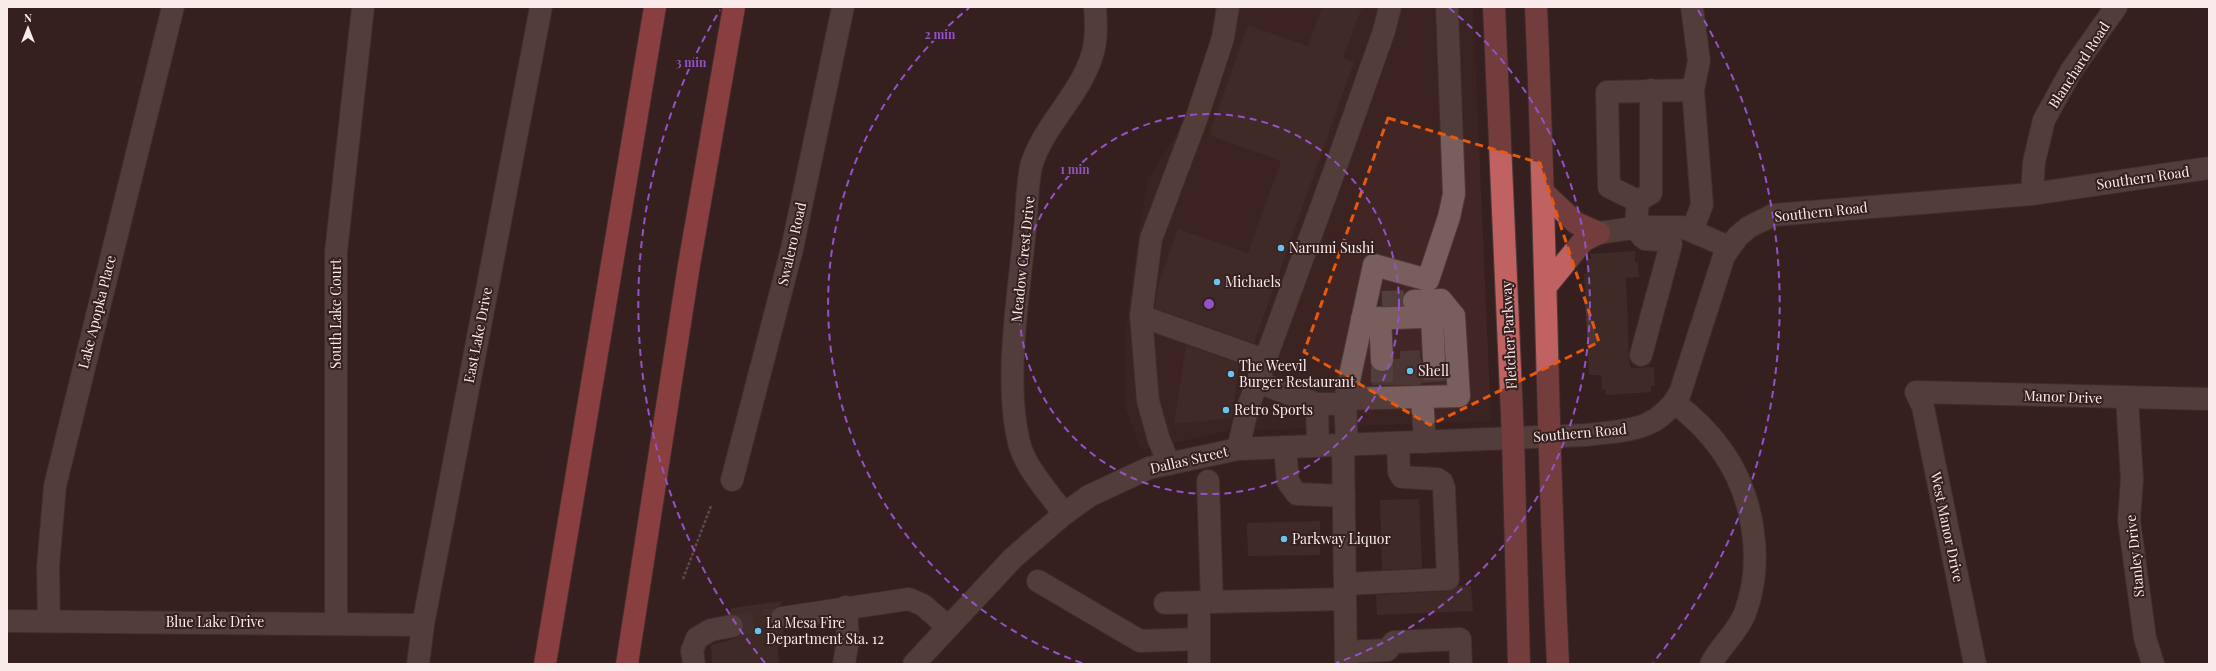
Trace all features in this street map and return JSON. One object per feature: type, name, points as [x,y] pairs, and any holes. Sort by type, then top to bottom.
[{"type":"highway","points":[[545,664],[549,632],[655,7]]},
{"type":"highway","points":[[626,664],[688,265],[734,7]]},
{"type":"highway","points":[[530,664],[549,632]]},
{"type":"main road","name":"Fletcher Parkway","points":[[1494,7],[1513,438],[1520,664]]},
{"type":"main road","points":[[1536,7],[1547,285],[1551,436],[1550,495],[1558,664]]},
{"type":"main road","points":[[1544,192],[1576,223],[1600,233]]},
{"type":"main road","points":[[1547,285],[1583,241],[1600,233]]},
{"type":"street","name":"Lake Apopka Place","points":[[49,621],[48,567],[55,486],[173,7]]},
{"type":"street","name":"South Lake Court","points":[[336,623],[336,252],[363,7]]},
{"type":"street","name":"East Lake Drive","points":[[418,664],[423,625],[541,7]]},
{"type":"street","name":"Swalero Road","points":[[732,480],[792,249],[843,7]]},
{"type":"street","name":"Meadow Crest Drive","points":[[1064,514],[1030,466],[1021,448],[1014,423],[1013,370],[1032,164],[1048,129],[1070,97],[1090,62],[1096,40],[1095,7]]},
{"type":"street","points":[[1169,464],[1159,440],[1148,401],[1141,316],[1151,239],[1197,117],[1223,38],[1228,7]]},
{"type":"street","points":[[1238,449],[1247,410],[1384,32],[1390,7]]},
{"type":"street","points":[[1447,7],[1454,194],[1449,217],[1428,280],[1374,265],[1372,310],[1345,402],[1344,496],[1346,658],[1389,657],[1394,642],[1460,639],[1461,664]]},
{"type":"street","points":[[1692,7],[1699,61],[1693,90],[1702,205],[1692,231]]},
{"type":"street","name":"Blanchard Road","points":[[2032,194],[2034,162],[2044,120],[2071,71],[2116,7]]},
{"type":"street","points":[[1638,201],[1651,193],[1651,90]]},
{"type":"street","points":[[1638,201],[1609,187],[1607,92],[1693,90]]},
{"type":"street","name":"Southern Road","points":[[1513,438],[1586,435],[1638,428],[1660,418],[1675,403],[1684,383],[1719,267],[1738,236],[1760,220],[1787,213],[2032,194],[2209,168]]},
{"type":"street","points":[[1638,201],[1637,227],[1639,234],[1645,239],[1659,240],[1671,244],[1641,355]]},
{"type":"street","points":[[1600,233],[1637,227],[1682,227],[1730,247]]},
{"type":"street","points":[[1257,382],[1317,404],[1345,402],[1383,391],[1431,392],[1459,396],[1454,316],[1441,300],[1414,301]]},
{"type":"street","points":[[1372,310],[1432,317],[1454,316]]},
{"type":"street","points":[[1372,310],[1382,360]]},
{"type":"street","points":[[1141,316],[1265,360]]},
{"type":"street","points":[[1432,317],[1434,358]]},
{"type":"street","points":[[1425,442],[1431,392]]},
{"type":"street","name":"Manor Drive","points":[[1916,392],[2127,399],[2209,399]]},
{"type":"street","name":"West Manor Drive","points":[[1916,392],[1923,407],[1975,664]]},
{"type":"street","name":"Stanley Drive","points":[[2127,399],[2132,479],[2129,520],[2144,638],[2153,664]]},
{"type":"street","points":[[1675,403],[1708,433],[1731,466],[1746,501],[1754,539],[1753,577],[1745,614],[1711,664]]},
{"type":"street","points":[[1317,404],[1318,446]]},
{"type":"street","name":"Dallas Street","points":[[914,664],[1013,558],[1064,514],[1090,496],[1149,468],[1238,449],[1513,438]]},
{"type":"street","points":[[1165,603],[1205,602],[1345,592],[1448,579],[1444,488],[1442,482],[1437,479],[1402,477],[1399,472],[1398,443]]},
{"type":"street","points":[[1285,447],[1288,482],[1297,494],[1344,496]]},
{"type":"street","points":[[1199,664],[1199,639],[1205,602],[1208,481]]},
{"type":"street","points":[[1038,581],[1140,641],[1199,639]]},
{"type":"street","points":[[782,618],[846,607],[909,599],[923,605],[948,627]]},
{"type":"street","points":[[844,664],[848,640],[846,607]]},
{"type":"street","name":"Blue Lake Drive","points":[[7,621],[423,625]]},
{"type":"street","points":[[694,664],[692,651],[697,638],[711,630],[732,626]]},
{"type":"path","points":[[683,579],[711,506]]},
{"type":"highlighted area","points":[[1388,118],[1540,163],[1599,342],[1430,425],[1304,352]]},
{"type":"shaded area","points":[[1216,7],[1473,7],[1491,421],[1228,431],[1141,450],[1125,407],[1126,328],[1139,232],[1148,179],[1199,98]]},
{"type":"building","points":[[1322,7],[1362,7],[1343,58],[1354,62],[1254,343],[1155,308],[1157,289],[1178,229],[1248,253],[1281,161],[1209,135],[1248,25],[1308,46]]},
{"type":"building","points":[[1635,251],[1635,262],[1638,262],[1639,277],[1626,278],[1629,358],[1631,368],[1654,367],[1655,386],[1651,386],[1651,392],[1606,395],[1605,389],[1602,390],[1601,375],[1589,375],[1584,274],[1587,274],[1586,259],[1591,259],[1590,254]]},
{"type":"building","points":[[1382,295],[1403,295],[1403,305],[1383,306]]},
{"type":"building","points":[[1186,345],[1239,364],[1232,418],[1174,424]]},
{"type":"building","name":"Shell","points":[[1420,350],[1420,358],[1428,369],[1435,370],[1444,364],[1446,381],[1421,383],[1421,385],[1372,385],[1372,367],[1377,371],[1388,371],[1393,366],[1394,359],[1400,359],[1400,351]]},
{"type":"building","points":[[1419,499],[1422,568],[1382,570],[1380,500]]},
{"type":"building","name":"Parkway Liquor","points":[[1320,521],[1320,555],[1248,556],[1247,523]]},
{"type":"building","points":[[1458,586],[1471,586],[1473,611],[1377,615],[1376,595],[1449,591]]},
{"type":"building","name":"La Mesa Fire Department Sta. 12","points":[[781,601],[781,605],[775,608],[771,613],[770,619],[772,626],[783,630],[784,637],[777,638],[779,664],[712,664],[711,645],[733,639],[740,635],[744,630],[742,618],[731,614],[731,608]]},
{"type":"tunnel","points":[[1382,302],[1414,301]]},
{"type":"tunnel","points":[[1434,358],[1435,382]]},
{"type":"tunnel","points":[[1382,360],[1382,384]]},
{"type":"tunnel","points":[[732,626],[782,618]]},
{"type":"place","name":"Narumi Sushi","points":[[1281,248]]},
{"type":"place","name":"Michaels","points":[[1217,282]]},
{"type":"place","name":"Shell","points":[[1410,371]]},
{"type":"place","name":"The Weevil Burger Restaurant","points":[[1231,374]]},
{"type":"place","name":"Retro Sports","points":[[1226,410]]},
{"type":"place","name":"Parkway Liquor","points":[[1284,539]]},
{"type":"place","name":"La Mesa Fire Department Sta. 12","points":[[758,631]]}]
